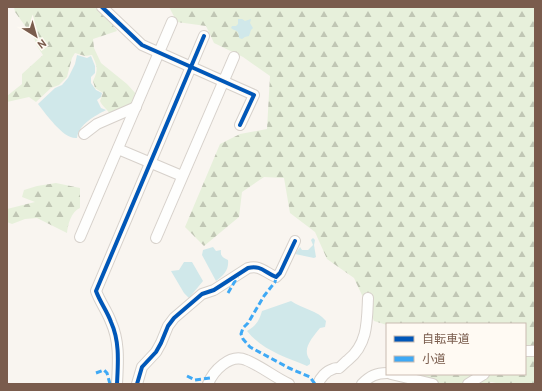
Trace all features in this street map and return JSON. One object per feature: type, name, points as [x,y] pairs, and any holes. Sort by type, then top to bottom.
[{"type":"street","points":[[102,7],[142,45],[254,95],[240,125]]},
{"type":"street","points":[[80,238],[172,22]]},
{"type":"street","points":[[117,384],[119,354],[116,334],[111,321],[100,304],[96,291],[204,36]]},
{"type":"street","points":[[156,238],[234,57]]},
{"type":"street","points":[[84,134],[97,124],[136,107]]},
{"type":"street","points":[[118,149],[182,176]]},
{"type":"street","points":[[137,384],[142,367],[156,352],[168,326],[174,318],[202,294],[214,290],[248,268],[261,268],[276,277],[280,273],[295,241]]},
{"type":"street","points":[[318,384],[323,376],[332,369],[338,368],[353,356],[360,348],[366,328],[368,298]]},
{"type":"street","points":[[208,384],[210,378],[220,366],[232,359],[244,359],[289,384]]},
{"type":"street","points":[[362,384],[373,375],[386,373]]},
{"type":"street","points":[[395,375],[433,384]]},
{"type":"street","points":[[468,384],[482,375]]},
{"type":"green space","points":[[14,7],[95,7],[108,19],[117,31],[93,39],[94,48],[101,63],[127,84],[137,95],[131,106],[110,114],[100,101],[103,93],[95,88],[93,81],[97,68],[92,55],[85,56],[75,53],[72,58],[67,77],[59,85],[51,88],[36,102],[29,97],[7,102],[7,96],[22,84],[22,74],[43,55],[34,38],[15,12]]},
{"type":"green space","points":[[169,7],[535,7],[535,384],[501,384],[491,382],[488,384],[417,384],[422,375],[526,375],[526,323],[386,323],[386,325],[374,321],[354,278],[327,259],[315,232],[290,213],[284,178],[264,177],[242,192],[239,217],[204,246],[185,227],[220,144],[240,134],[267,129],[270,76],[243,57],[214,43],[206,26],[177,22]]},
{"type":"green space","points":[[56,183],[80,188],[80,208],[72,215],[67,233],[37,218],[25,219],[12,224],[7,222],[7,209],[35,202],[22,197],[24,190]]},
{"type":"water","points":[[238,19],[245,21],[251,19],[250,23],[253,28],[249,36],[242,39],[239,38],[238,32],[231,28],[232,26],[236,26],[238,24]]},
{"type":"water","points":[[77,55],[87,58],[91,56],[95,66],[95,73],[91,77],[91,83],[96,90],[102,93],[101,97],[97,100],[101,108],[106,110],[84,125],[78,133],[77,138],[72,138],[61,131],[50,120],[38,104],[55,88],[62,85],[68,78],[75,64]]},
{"type":"water","points":[[313,238],[315,240],[314,245],[316,257],[314,258],[295,254],[300,247],[302,250],[308,250],[313,245],[311,240]]},
{"type":"water","points":[[213,247],[216,251],[221,250],[222,256],[228,260],[228,267],[216,281],[202,255],[203,250]]},
{"type":"water","points":[[184,262],[192,262],[203,281],[189,298],[184,293],[171,271],[179,270]]},
{"type":"water","points":[[291,301],[318,314],[326,321],[325,327],[320,328],[307,347],[310,364],[307,366],[267,348],[253,338],[247,331],[257,323],[262,311]]},
{"type":"marked path","points":[[228,293],[238,276]]},
{"type":"marked path","points":[[276,277],[275,282],[264,296],[248,323],[243,328],[241,334],[243,339],[250,347],[289,368],[310,377],[315,384]]},
{"type":"marked path","points":[[96,373],[104,370],[107,373],[110,384]]},
{"type":"marked path","points":[[187,376],[195,380],[210,378]]},
{"type":"cycle path","points":[[102,7],[142,45],[254,95],[240,125]]},
{"type":"cycle path","points":[[117,384],[118,353],[116,337],[96,291],[204,36]]},
{"type":"cycle path","points":[[137,384],[142,367],[156,352],[168,326],[174,318],[202,294],[214,290],[248,268],[256,267],[276,277],[280,273],[295,241]]}]
